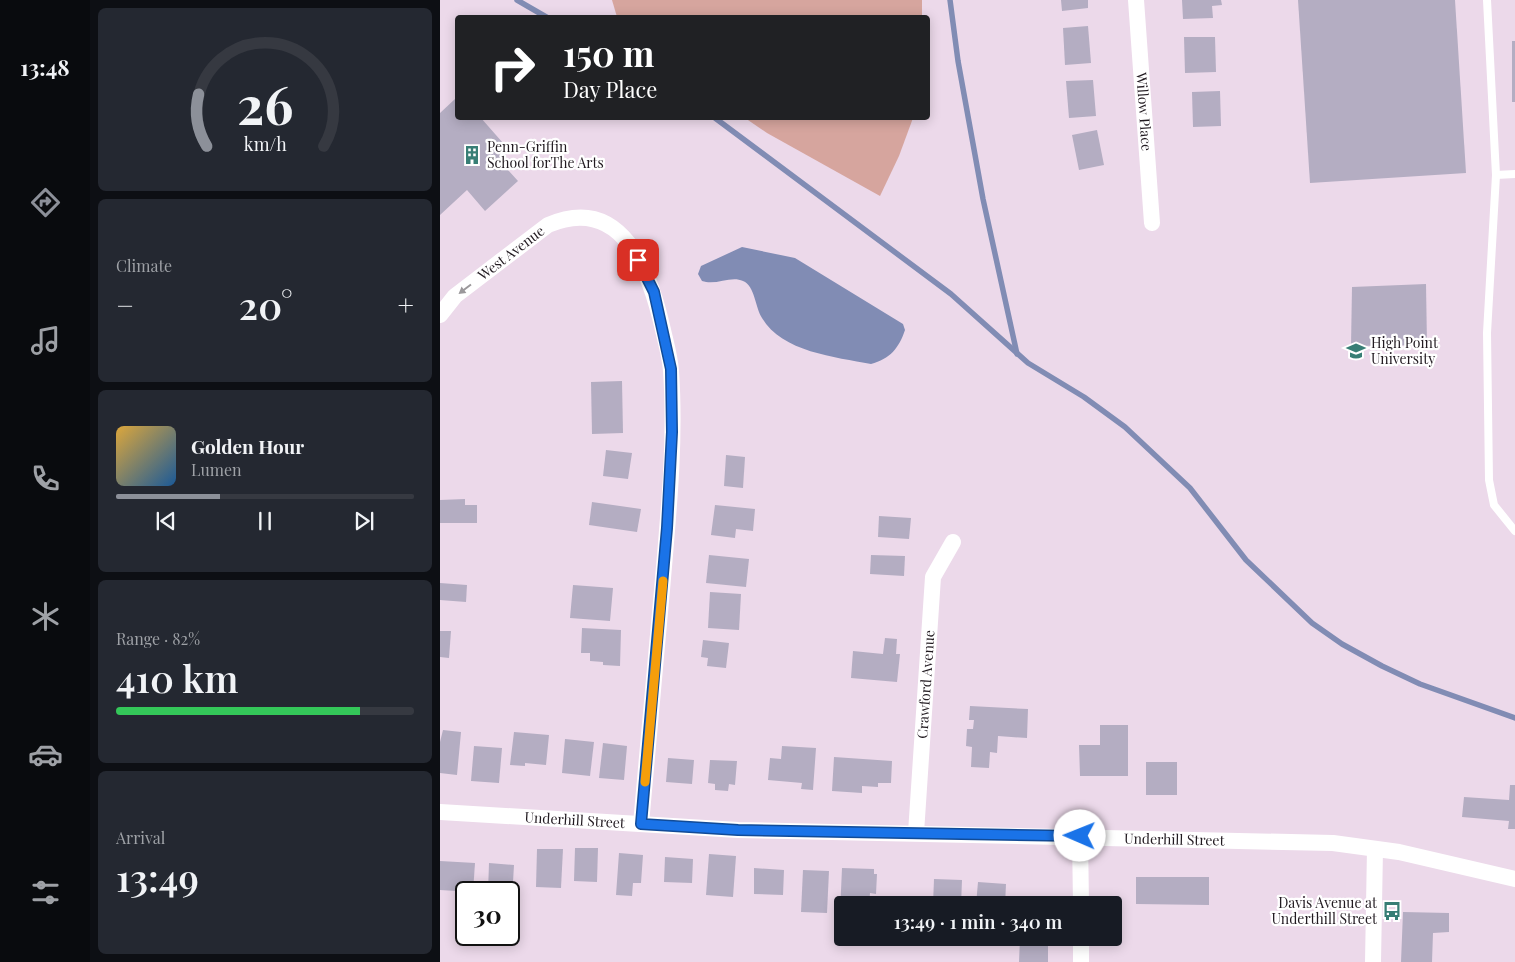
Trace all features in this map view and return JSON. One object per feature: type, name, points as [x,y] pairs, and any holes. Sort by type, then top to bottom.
[{"type":"street","name":"Willow Place","points":[[1136,0],[1152,223]]},
{"type":"street","name":"West Avenue","points":[[440,315],[455,296],[548,225],[565,218],[596,218],[612,226],[630,244],[654,292],[671,369],[672,432],[667,528],[641,824]]},
{"type":"street","name":"Crawford Avenue","points":[[916,833],[932,577],[953,542]]},
{"type":"street","name":"Underhill Street","points":[[440,812],[738,830],[1333,843],[1399,852],[1515,879]]},
{"type":"street","points":[[1080,836],[1081,896]]},
{"type":"street","points":[[1373,962],[1376,849]]},
{"type":"street","points":[[1081,946],[1081,962]]},
{"type":"lane","points":[[1487,0],[1496,175],[1487,333],[1488,480],[1494,505],[1515,531]]},
{"type":"lane","points":[[1496,175],[1515,174]]},
{"type":"shaded area","points":[[612,0],[922,0],[922,15],[616,15]]},
{"type":"shaded area","points":[[748,120],[912,120],[899,156],[880,196],[767,133]]},
{"type":"water","points":[[742,247],[795,258],[903,324],[905,330],[897,347],[889,356],[871,364],[810,351],[782,339],[762,318],[750,287],[747,284],[738,279],[713,282],[702,281],[698,274],[701,266]]},
{"type":"building","points":[[1061,0],[1088,0],[1088,8],[1062,11]]},
{"type":"building","points":[[1182,0],[1221,0],[1222,5],[1212,6],[1213,18],[1183,19]]},
{"type":"building","points":[[1298,0],[1455,0],[1466,173],[1310,183]]},
{"type":"building","points":[[1088,26],[1091,63],[1065,65],[1063,28]]},
{"type":"building","points":[[1184,37],[1215,37],[1216,72],[1185,73]]},
{"type":"building","points":[[1512,41],[1515,41],[1515,102],[1512,102]]},
{"type":"building","points":[[1093,80],[1096,116],[1069,118],[1066,81]]},
{"type":"building","points":[[1220,91],[1221,126],[1193,127],[1192,92]]},
{"type":"building","name":"Penn-Griffin School forThe Arts","points":[[455,99],[455,120],[483,120],[510,151],[499,160],[518,181],[485,211],[467,190],[440,215],[440,113]]},
{"type":"building","points":[[1097,130],[1104,165],[1079,170],[1072,135]]},
{"type":"building","points":[[1426,284],[1427,345],[1351,346],[1352,287]]},
{"type":"building","points":[[622,381],[623,433],[592,434],[591,382]]},
{"type":"building","points":[[606,450],[632,453],[628,479],[603,476]]},
{"type":"building","points":[[726,455],[745,457],[743,488],[724,486]]},
{"type":"building","points":[[465,499],[465,505],[477,505],[477,523],[440,523],[440,500]]},
{"type":"building","points":[[592,502],[641,509],[637,532],[589,525]]},
{"type":"building","points":[[715,505],[755,509],[753,531],[736,529],[735,538],[711,535]]},
{"type":"building","points":[[879,516],[911,518],[909,539],[878,537]]},
{"type":"building","points":[[709,555],[749,559],[746,587],[706,583]]},
{"type":"building","points":[[871,555],[905,556],[904,576],[870,574]]},
{"type":"building","points":[[440,583],[467,585],[466,602],[440,600]]},
{"type":"building","points":[[573,585],[613,588],[610,621],[570,618]]},
{"type":"building","points":[[710,592],[741,594],[739,630],[708,628]]},
{"type":"building","points":[[582,628],[621,630],[620,666],[603,665],[603,662],[590,661],[590,653],[581,653]]},
{"type":"building","points":[[440,631],[451,631],[449,658],[440,657]]},
{"type":"building","points":[[885,638],[897,639],[896,654],[900,654],[897,682],[851,678],[853,651],[883,654]]},
{"type":"building","points":[[703,640],[729,643],[726,668],[707,666],[708,658],[701,657]]},
{"type":"building","points":[[970,706],[1028,709],[1027,738],[998,736],[997,753],[990,752],[989,768],[971,767],[972,747],[966,746],[967,729],[973,729],[974,720],[969,720]]},
{"type":"building","points":[[1100,725],[1128,725],[1128,776],[1080,776],[1079,745],[1100,745]]},
{"type":"building","points":[[443,730],[461,732],[457,775],[440,773],[440,742]]},
{"type":"building","points":[[514,732],[549,735],[546,765],[525,763],[525,766],[510,765]]},
{"type":"building","points":[[565,739],[594,742],[590,776],[562,773]]},
{"type":"building","points":[[603,743],[627,746],[624,780],[599,778]]},
{"type":"building","points":[[474,746],[502,748],[499,783],[471,781]]},
{"type":"building","points":[[782,746],[816,748],[813,790],[801,789],[802,783],[768,780],[770,758],[781,759]]},
{"type":"building","points":[[834,757],[892,761],[891,783],[878,783],[878,787],[862,786],[862,793],[832,791]]},
{"type":"building","points":[[668,758],[694,760],[692,784],[666,782]]},
{"type":"building","points":[[710,760],[737,761],[735,785],[729,784],[728,791],[715,790],[715,784],[708,783]]},
{"type":"building","points":[[1146,762],[1177,762],[1177,795],[1146,795]]},
{"type":"building","points":[[1510,785],[1515,785],[1515,829],[1508,829],[1509,821],[1462,817],[1464,797],[1509,800]]},
{"type":"building","points":[[575,848],[598,848],[597,882],[574,881]]},
{"type":"building","points":[[537,849],[563,849],[561,888],[536,887]]},
{"type":"building","points":[[619,853],[643,855],[641,883],[633,883],[632,896],[616,895]]},
{"type":"building","points":[[709,854],[736,856],[733,897],[706,895]]},
{"type":"building","points":[[665,857],[693,859],[692,883],[664,882]]},
{"type":"building","points":[[440,861],[475,863],[474,881],[455,881],[455,891],[440,890]]},
{"type":"building","points":[[489,863],[514,865],[513,881],[488,881]]},
{"type":"building","points":[[754,868],[784,870],[783,895],[754,894]]},
{"type":"building","points":[[842,868],[874,869],[874,874],[877,874],[876,894],[870,893],[870,896],[841,896]]},
{"type":"building","points":[[803,870],[829,871],[827,913],[801,912]]},
{"type":"building","points":[[1136,877],[1209,877],[1209,905],[1136,904]]},
{"type":"building","points":[[934,879],[962,880],[961,896],[933,896]]},
{"type":"building","points":[[978,882],[1006,884],[1005,896],[977,896]]},
{"type":"building","points":[[1403,912],[1449,913],[1449,932],[1433,933],[1432,962],[1401,962]]},
{"type":"building","points":[[1020,946],[1048,946],[1048,962],[1019,962]]},
{"type":"waterway","points":[[517,0],[543,15]]},
{"type":"waterway","points":[[950,0],[958,61],[983,199],[1017,354]]},
{"type":"waterway","points":[[718,120],[951,294],[1028,363],[1084,397],[1125,427],[1190,488],[1246,560],[1312,623],[1342,644],[1420,684],[1515,718]]},
{"type":"slow traffic","points":[[645,782],[663,581]]},
{"type":"place","name":"Penn-Griffin School forThe Arts","points":[[472,155]]},
{"type":"place","name":"High Point University","points":[[1356,351]]},
{"type":"place","name":"Davis Avenue at Underthill Street","points":[[1392,911]]},
{"type":"route","points":[[638,260],[654,292],[671,369],[672,432],[667,528],[641,824],[738,830],[1080,836]]}]
